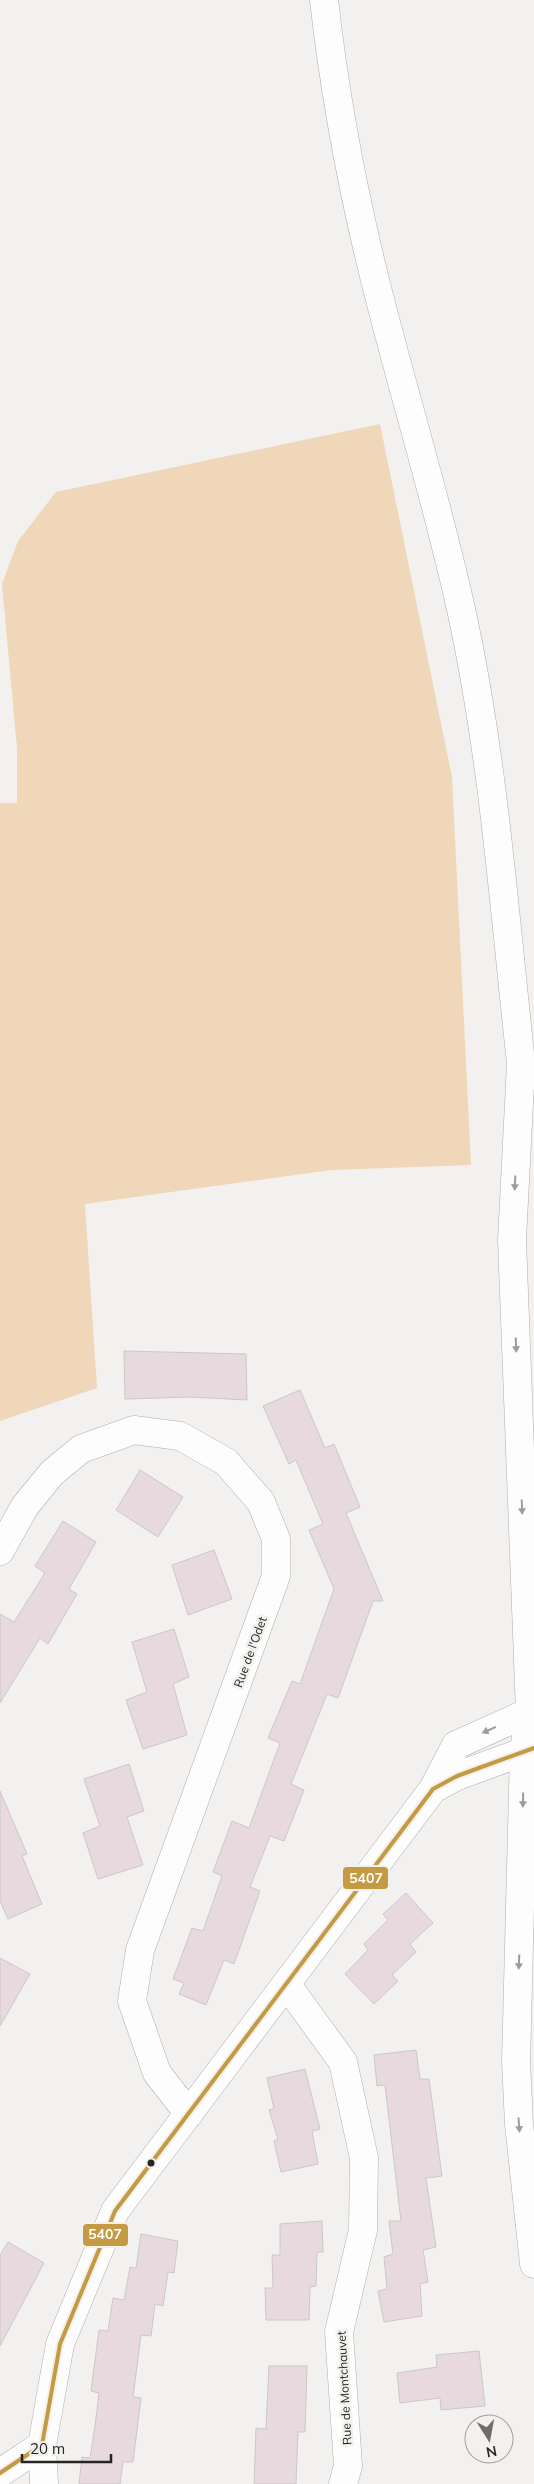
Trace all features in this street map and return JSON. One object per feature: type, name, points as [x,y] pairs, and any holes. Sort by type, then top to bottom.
[{"type":"street","points":[[324,0],[342,124],[359,212],[377,289],[443,530],[478,697],[490,780],[534,1180]]},
{"type":"street","points":[[521,1064],[512,1240],[532,1711],[516,2062],[519,2124],[534,2264]]},
{"type":"street","name":"Rue de l'Odet","points":[[0,1551],[26,1506],[52,1473],[80,1449],[134,1430],[180,1436],[226,1462],[261,1502],[276,1539],[276,1576],[262,1620],[140,1950],[132,2001],[157,2073],[189,2114]]},
{"type":"street","points":[[44,2484],[42,2445],[60,2344],[115,2212],[433,1789],[456,1745],[532,1711]]},
{"type":"street","points":[[433,1789],[456,1776],[529,1750]]},
{"type":"street","name":"Rue de Montchauvet","points":[[287,1985],[343,2062],[364,2158],[363,2230],[339,2332],[348,2466],[343,2484]]},
{"type":"street","points":[[0,2473],[42,2445]]},
{"type":"shaded area","points":[[380,424],[452,777],[471,1165],[331,1170],[85,1204],[97,1388],[0,1421],[0,803],[17,803],[17,748],[2,584],[18,541],[56,492]]},
{"type":"building","points":[[124,1351],[246,1354],[247,1400],[190,1397],[125,1399]]},
{"type":"building","points":[[300,1390],[325,1448],[334,1444],[360,1507],[346,1513],[383,1601],[373,1601],[338,1698],[327,1694],[291,1784],[304,1790],[284,1841],[270,1836],[250,1887],[260,1891],[234,1964],[224,1960],[206,2005],[179,1994],[184,1983],[173,1979],[192,1928],[203,1931],[222,1876],[213,1872],[232,1821],[249,1828],[280,1743],[268,1738],[292,1681],[300,1684],[334,1589],[309,1530],[323,1524],[296,1460],[289,1464],[263,1406]]},
{"type":"building","points":[[140,1470],[183,1497],[158,1537],[116,1510]]},
{"type":"building","points":[[63,1521],[96,1542],[69,1589],[77,1594],[48,1644],[40,1638],[0,1703],[0,1614],[14,1622],[45,1573],[35,1566]]},
{"type":"building","points":[[214,1550],[232,1599],[188,1615],[172,1565]]},
{"type":"building","points":[[174,1629],[189,1677],[173,1684],[187,1735],[143,1749],[126,1700],[147,1692],[132,1642]]},
{"type":"building","points":[[129,1764],[144,1811],[127,1817],[143,1865],[98,1879],[83,1833],[100,1826],[84,1779]]},
{"type":"building","points":[[0,1791],[27,1854],[22,1856],[42,1904],[8,1919],[0,1901]]},
{"type":"building","points":[[406,1893],[433,1923],[410,1944],[416,1952],[392,1975],[398,1981],[374,2004],[345,1974],[368,1950],[364,1944],[388,1920],[383,1914]]},
{"type":"building","points":[[0,1958],[30,1974],[0,2026]]},
{"type":"building","points":[[416,2050],[420,2079],[429,2079],[442,2176],[426,2178],[436,2247],[423,2250],[428,2282],[420,2284],[422,2316],[384,2322],[378,2291],[387,2289],[384,2257],[393,2254],[389,2221],[401,2221],[385,2085],[377,2086],[374,2055]]},
{"type":"building","points":[[305,2069],[320,2129],[312,2131],[318,2164],[281,2172],[274,2141],[278,2139],[269,2110],[274,2108],[267,2078]]},
{"type":"building","points":[[322,2221],[323,2252],[317,2252],[316,2286],[310,2287],[309,2320],[266,2320],[265,2288],[273,2288],[272,2255],[280,2255],[280,2224]]},
{"type":"building","points":[[141,2234],[178,2241],[174,2273],[168,2272],[163,2306],[155,2304],[151,2336],[141,2335],[133,2397],[141,2398],[133,2462],[123,2462],[120,2484],[79,2484],[82,2457],[90,2458],[95,2426],[99,2393],[91,2391],[99,2330],[108,2331],[113,2298],[124,2300],[130,2267],[136,2268]]},
{"type":"building","points":[[8,2242],[44,2263],[0,2346],[0,2255]]},
{"type":"building","points":[[479,2351],[485,2406],[441,2410],[440,2398],[400,2403],[397,2373],[437,2367],[436,2355]]},
{"type":"building","points":[[269,2366],[307,2366],[305,2432],[298,2432],[296,2484],[254,2484],[256,2428],[266,2429]]},
{"type":"transit line","name":"5407","points":[[42,2445],[60,2344],[115,2211],[433,1789],[457,1776],[534,1748]]},
{"type":"transit line","name":"5407","points":[[0,2473],[42,2445]]}]
